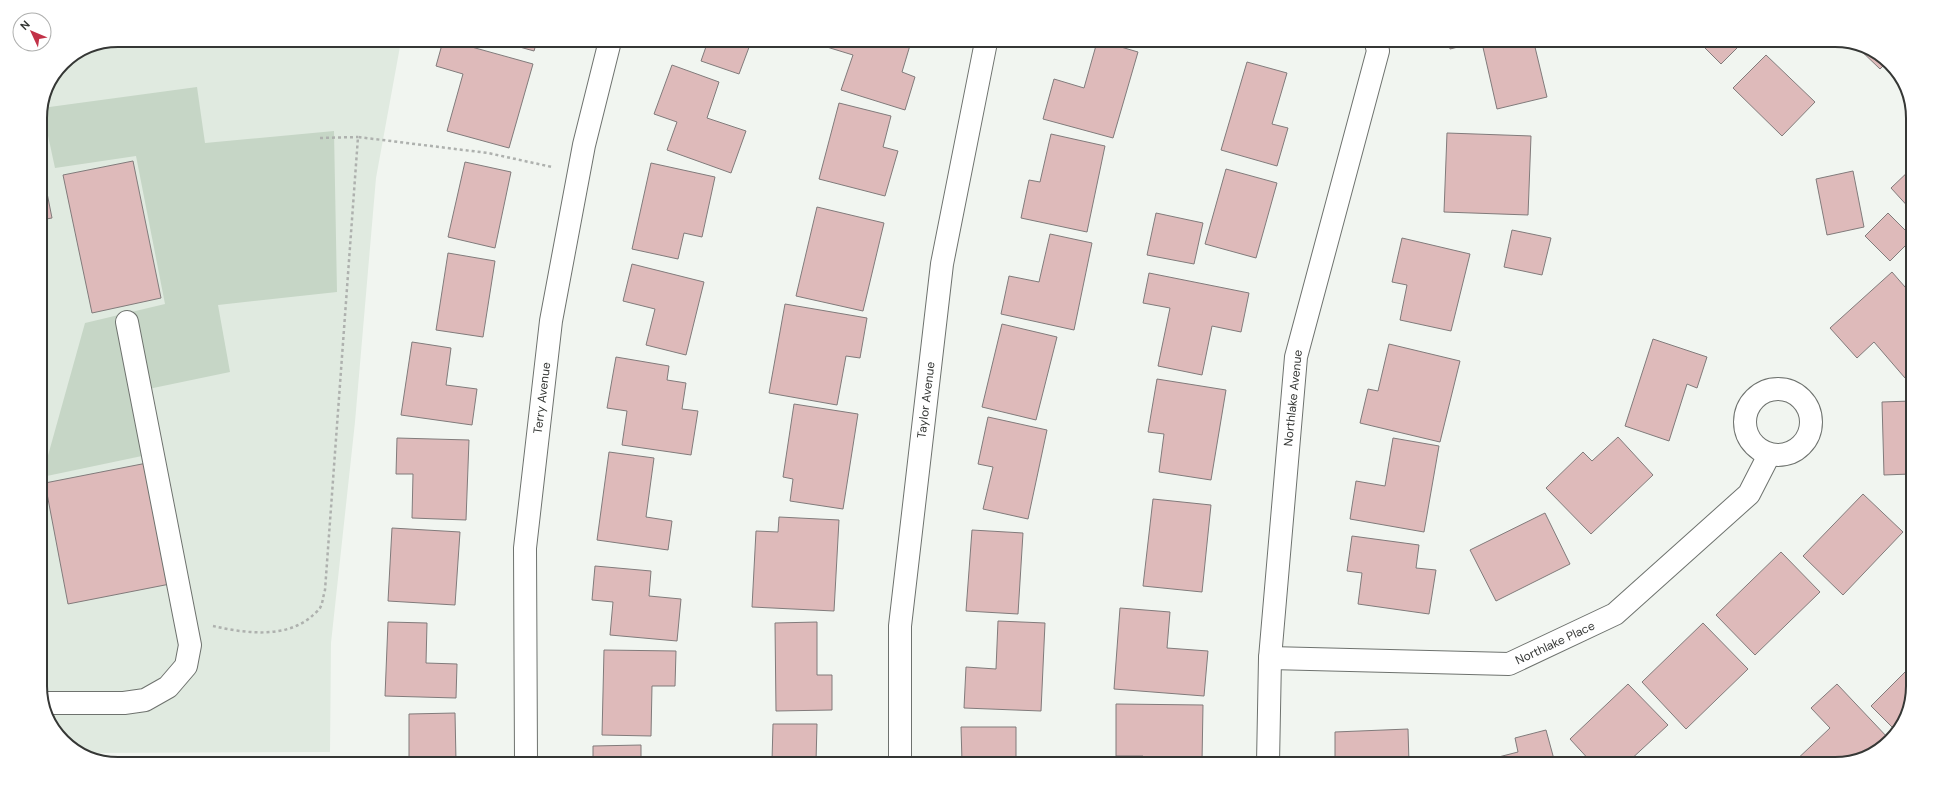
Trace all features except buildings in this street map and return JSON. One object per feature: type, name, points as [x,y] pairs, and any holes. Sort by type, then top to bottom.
[{"type":"street","name":"Terry Avenue","points":[[526,757],[525,548],[551,321],[579,173],[609,47]]},
{"type":"street","name":"Taylor Avenue","points":[[900,757],[900,626],[942,264],[985,47]]},
{"type":"street","name":"Northlake Avenue","points":[[1268,757],[1270,658],[1296,357],[1378,51],[1377,47]]},
{"type":"street","points":[[49,703],[124,703],[145,700],[168,687],[186,666],[190,645],[127,322]]},
{"type":"street","name":"Northlake Place","points":[[1270,658],[1509,664],[1615,614],[1749,494],[1769,455]]},
{"type":"path","points":[[184,616],[207,625],[238,632],[262,632],[287,629],[305,621],[320,609],[324,590],[358,137]]},
{"type":"path","points":[[320,138],[358,137],[488,152],[579,173]]},
{"type":"shaded area","points":[[113,47],[400,47],[376,178],[355,422],[331,643],[330,752],[95,753],[87,750],[71,739],[62,729],[52,713],[47,691],[47,118],[49,100],[59,79],[71,65],[91,52]]},
{"type":"green space","points":[[197,87],[205,143],[334,131],[337,292],[218,305],[230,372],[134,392],[142,456],[47,476],[47,459],[85,323],[165,304],[136,156],[55,168],[47,131],[48,107]]}]
